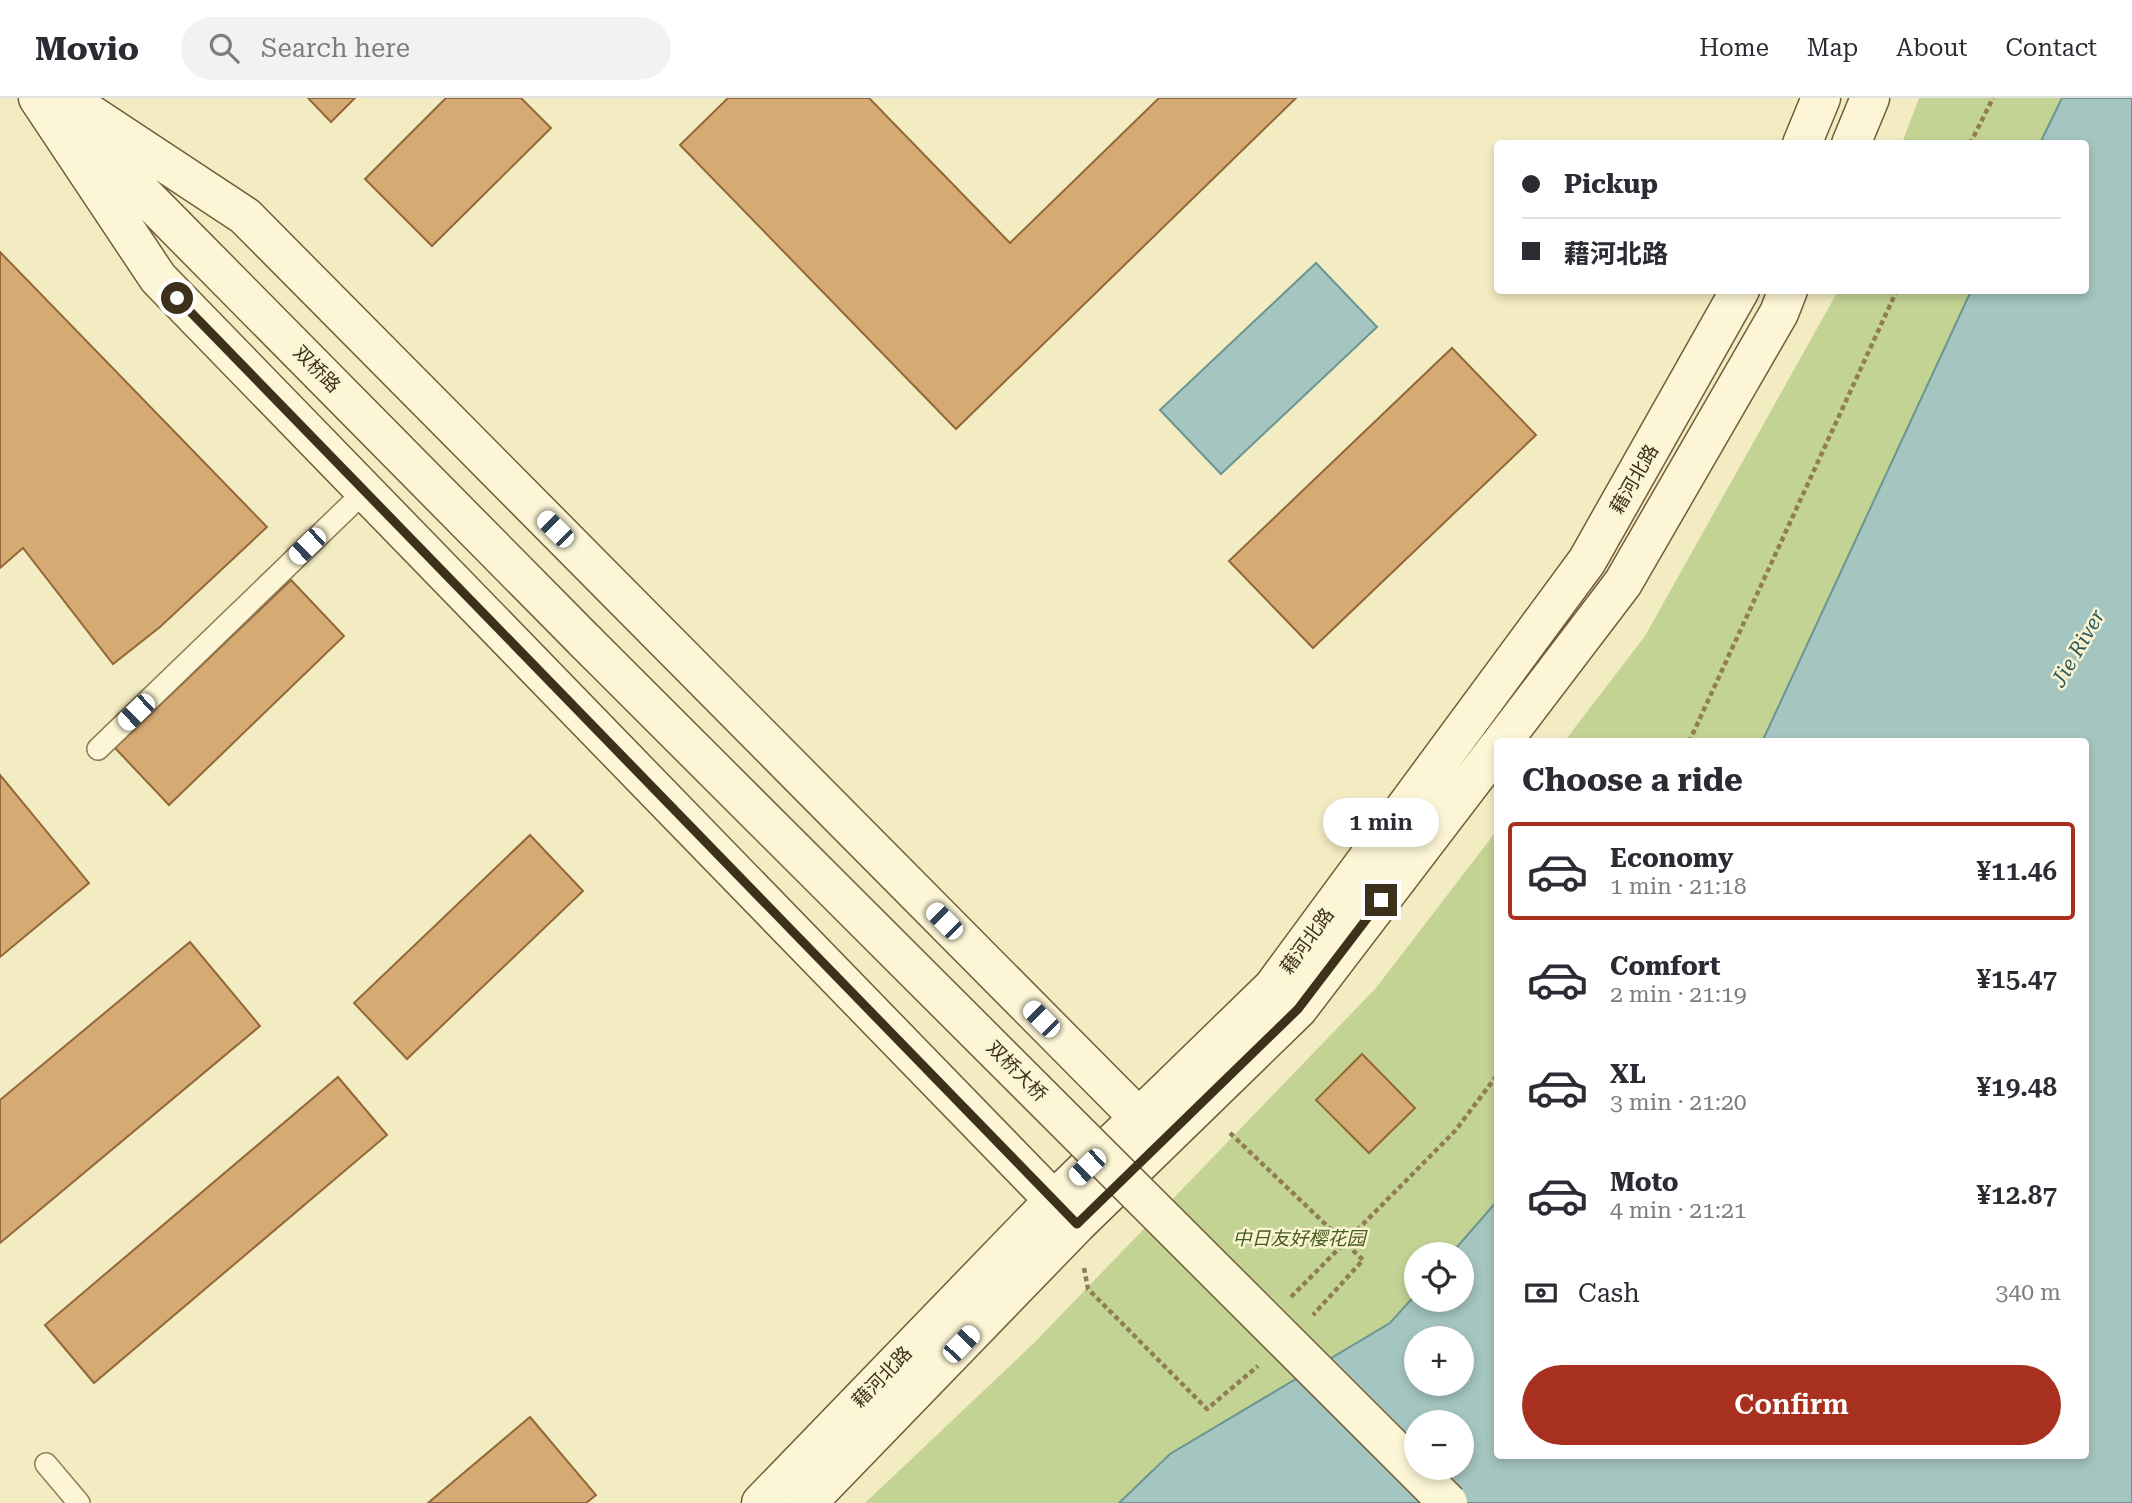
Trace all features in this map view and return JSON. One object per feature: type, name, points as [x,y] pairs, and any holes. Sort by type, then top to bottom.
[{"type":"main road","points":[[38,98],[158,278],[1065,1213]]},
{"type":"main road","name":"双桥路","points":[[48,98],[585,641]]},
{"type":"main road","points":[[66,98],[245,215],[1150,1129]]},
{"type":"main road","points":[[1804,140],[1821,98]]},
{"type":"main road","points":[[1853,140],[1870,98]]},
{"type":"main road","name":"藉河北路","points":[[761,1503],[1150,1129],[1273,987],[1579,572],[1738,294]]},
{"type":"main road","points":[[1505,738],[1623,583],[1779,313],[1786,294]]},
{"type":"main road","name":"双桥大桥","points":[[585,641],[1448,1503]]},
{"type":"main road","name":"藉河北路","points":[[1150,1129],[1298,1009],[1494,752]]},
{"type":"main road","name":"藉河北路","points":[[807,1503],[1065,1213]]},
{"type":"lane","points":[[98,749],[365,491]]},
{"type":"lane","points":[[46,1464],[79,1503]]},
{"type":"path","points":[[1972,140],[1993,98]]},
{"type":"path","points":[[1691,738],[1894,294]]},
{"type":"path","points":[[1283,1304],[1312,1279],[1455,1131],[1494,1079]]},
{"type":"path","points":[[1088,1290],[1207,1409],[1288,1341],[1363,1260],[1230,1133]]},
{"type":"green space","points":[[1919,98],[2062,98],[2041,140],[1903,140]]},
{"type":"green space","points":[[1836,294],[1970,294],[1764,738],[1567,738],[1645,636]]},
{"type":"green space","name":"中日友好樱花园","points":[[1494,834],[1494,1205],[1461,1242],[1404,1242],[1404,1307],[1390,1323],[1170,1454],[1119,1503],[865,1503],[1033,1344],[1376,988]]},
{"type":"water","name":"Jie River","points":[[2062,98],[2132,98],[2132,1503],[1119,1503],[1170,1454],[1390,1323],[1404,1307],[1404,1312],[1474,1312],[1474,1242],[1461,1242],[1494,1205],[1494,1459],[2089,1459],[2089,738],[1764,738],[1970,294],[2089,294],[2089,140],[2041,140]]},
{"type":"water","points":[[1316,263],[1377,327],[1221,474],[1160,410]]},
{"type":"building","points":[[308,98],[355,98],[331,122]]},
{"type":"building","points":[[446,98],[521,98],[551,128],[432,246],[365,179]]},
{"type":"building","points":[[728,98],[869,98],[1010,243],[1159,98],[1296,98],[956,429],[680,145]]},
{"type":"building","points":[[0,252],[267,527],[160,627],[113,664],[23,548],[0,568]]},
{"type":"building","points":[[1452,348],[1536,435],[1313,648],[1229,561]]},
{"type":"building","points":[[291,580],[344,636],[169,805],[115,748]]},
{"type":"building","points":[[0,775],[89,883],[0,957]]},
{"type":"building","points":[[530,835],[583,891],[407,1059],[354,1003]]},
{"type":"building","points":[[190,942],[260,1026],[0,1243],[0,1100]]},
{"type":"building","points":[[1362,1054],[1415,1108],[1369,1153],[1316,1100]]},
{"type":"building","points":[[338,1077],[387,1135],[94,1383],[45,1325]]},
{"type":"building","points":[[530,1417],[596,1495],[586,1503],[428,1503]]},
{"type":"route","points":[[177,298],[1077,1224],[1298,1009],[1381,900]]}]
